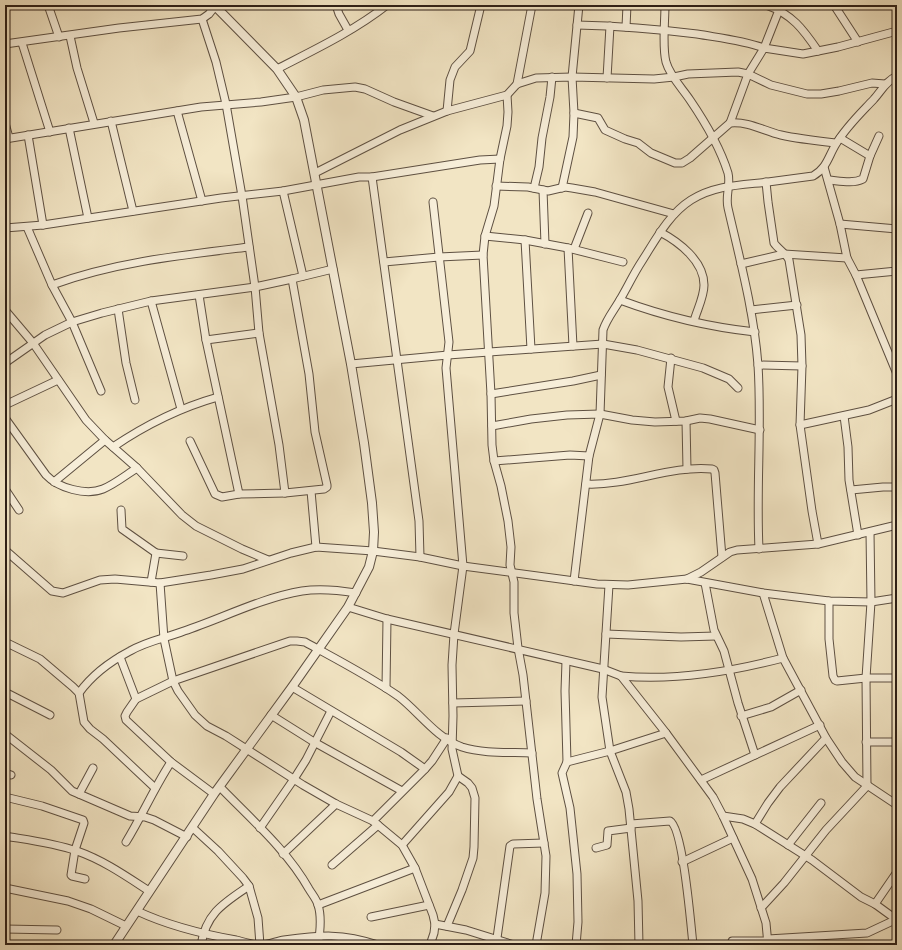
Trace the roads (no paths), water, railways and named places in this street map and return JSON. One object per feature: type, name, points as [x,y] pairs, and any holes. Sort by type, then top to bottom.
[{"type":"street","points":[[48,5],[59,37]]},
{"type":"street","points":[[5,44],[22,43],[119,28],[202,19],[209,14],[215,5],[277,69],[296,97],[304,120],[351,364],[372,503],[374,532],[373,550],[369,567],[348,607],[214,794],[193,828],[149,891],[114,945]]},
{"type":"street","points":[[336,5],[348,30]]},
{"type":"street","points":[[277,69],[348,30],[377,13],[387,5]]},
{"type":"street","points":[[447,111],[450,80],[456,67],[470,50],[481,5]]},
{"type":"street","points":[[517,84],[532,5]]},
{"type":"street","points":[[562,188],[573,137],[574,113],[572,77],[579,5]]},
{"type":"street","points":[[626,27],[627,5]]},
{"type":"street","points":[[665,5],[664,30],[666,62],[713,137],[728,172],[729,186],[727,206],[751,310],[758,365],[760,430],[757,511],[759,549]]},
{"type":"street","points":[[766,5],[789,16],[804,30],[818,51]]},
{"type":"street","points":[[834,5],[858,42]]},
{"type":"street","points":[[574,113],[598,118],[605,130],[638,143],[650,153],[675,163],[682,163],[690,158],[730,123],[748,74],[764,48],[779,10]]},
{"type":"street","points":[[202,19],[216,62],[226,104],[242,196],[248,247],[255,286],[259,333],[279,445],[285,493]]},
{"type":"street","points":[[578,25],[664,30],[736,40],[764,48],[797,54],[858,42],[897,31]]},
{"type":"street","points":[[607,78],[610,26]]},
{"type":"street","points":[[70,36],[77,68],[94,123]]},
{"type":"street","points":[[22,43],[50,132]]},
{"type":"street","points":[[315,173],[400,130],[447,111],[507,95],[517,84],[536,78],[572,77],[654,79],[688,74],[738,72],[748,74],[772,85],[807,94],[822,94],[872,83],[885,84]]},
{"type":"street","points":[[574,581],[589,456],[600,414],[603,330],[606,321],[660,232],[674,214],[692,199],[729,186],[813,176],[824,167],[838,140],[854,119],[876,96],[885,84],[897,76]]},
{"type":"street","points":[[534,188],[539,167],[552,77]]},
{"type":"street","points":[[5,123],[7,138],[177,110],[296,97],[323,90],[355,87],[365,89],[394,102],[433,116]]},
{"type":"street","points":[[507,95],[507,126],[500,159],[494,206],[485,236],[483,255],[492,394],[494,461],[508,521],[510,565],[514,582],[514,613],[523,675],[537,799],[544,842],[546,873],[545,893],[536,945]]},
{"type":"street","points":[[177,110],[202,201]]},
{"type":"street","points":[[111,121],[132,211]]},
{"type":"street","points":[[730,123],[737,122],[752,125],[780,135],[797,138],[838,140],[870,156]]},
{"type":"street","points":[[69,128],[88,218]]},
{"type":"street","points":[[28,135],[42,225]]},
{"type":"street","points":[[829,180],[852,182],[863,179],[870,156],[879,136]]},
{"type":"street","points":[[5,228],[28,227],[202,201],[283,191],[358,177],[372,177],[480,160],[500,159]]},
{"type":"street","points":[[824,167],[829,180],[847,258],[894,360],[897,374]]},
{"type":"street","points":[[372,177],[419,521],[420,557]]},
{"type":"street","points":[[766,182],[774,243],[788,257],[797,305],[801,335],[802,366],[800,425],[818,544]]},
{"type":"street","points":[[496,186],[534,188],[543,190],[572,188],[595,192],[674,214]]},
{"type":"street","points":[[543,190],[545,244]]},
{"type":"street","points":[[283,191],[303,276]]},
{"type":"street","points":[[402,845],[449,792],[458,776],[450,740],[453,703],[452,665],[454,634],[463,566],[446,368],[449,342],[433,202]]},
{"type":"street","points":[[573,346],[571,249],[588,213]]},
{"type":"street","points":[[840,224],[897,229]]},
{"type":"street","points":[[28,227],[52,285],[72,322],[101,391]]},
{"type":"street","points":[[660,232],[684,248],[692,257],[701,273],[704,284],[703,291],[694,321]]},
{"type":"street","points":[[485,236],[525,240],[624,262]]},
{"type":"street","points":[[525,240],[531,349]]},
{"type":"street","points":[[52,285],[88,273],[123,265],[210,251],[248,247]]},
{"type":"street","points":[[741,264],[784,254],[847,258]]},
{"type":"street","points":[[384,262],[483,255]]},
{"type":"street","points":[[5,363],[45,335],[72,322],[118,308],[151,301],[255,286],[333,269]]},
{"type":"street","points":[[856,275],[897,271]]},
{"type":"street","points":[[190,441],[215,494],[222,497],[239,494],[285,493],[326,489],[327,485],[315,432],[309,374],[292,279]]},
{"type":"street","points":[[199,295],[206,340],[239,494]]},
{"type":"street","points":[[620,300],[658,314],[729,330],[755,332]]},
{"type":"street","points":[[151,301],[181,409]]},
{"type":"street","points":[[751,310],[797,305]]},
{"type":"street","points":[[118,308],[126,363],[135,400]]},
{"type":"street","points":[[6,311],[33,343],[86,420],[105,440],[137,468],[182,515],[196,526],[268,560]]},
{"type":"street","points":[[206,340],[259,333]]},
{"type":"street","points":[[351,364],[448,355],[603,344],[671,358],[703,368],[729,379],[738,388]]},
{"type":"street","points":[[671,358],[668,388],[676,421]]},
{"type":"street","points":[[758,365],[802,366]]},
{"type":"street","points":[[492,394],[601,375]]},
{"type":"street","points":[[5,405],[58,380]]},
{"type":"street","points":[[113,447],[140,429],[181,409],[218,396]]},
{"type":"street","points":[[800,425],[869,410],[897,399]]},
{"type":"street","points":[[492,426],[531,419],[567,415],[600,414],[632,420],[676,421],[700,418],[710,419],[760,430]]},
{"type":"street","points":[[844,416],[848,447],[848,471],[858,535]]},
{"type":"street","points":[[5,418],[46,475],[54,482],[67,488],[92,491],[101,490],[137,468]]},
{"type":"street","points":[[686,420],[687,469]]},
{"type":"street","points":[[54,482],[105,440]]},
{"type":"street","points":[[494,461],[570,455],[589,456]]},
{"type":"street","points":[[586,484],[610,483],[687,469],[707,468],[714,470],[722,557]]},
{"type":"street","points":[[851,490],[897,487]]},
{"type":"street","points":[[5,489],[20,510]]},
{"type":"street","points":[[311,491],[316,547]]},
{"type":"street","points":[[121,510],[122,529],[156,553],[184,556]]},
{"type":"street","points":[[687,579],[701,572],[722,557],[737,550],[818,544],[897,525]]},
{"type":"street","points":[[761,908],[784,883],[804,855],[867,786],[866,678],[871,602],[870,532]]},
{"type":"street","points":[[5,550],[52,591],[57,593],[75,590],[100,580],[115,579],[160,583],[243,569],[301,549],[316,547],[373,550],[420,557],[463,566],[609,585],[628,585],[687,579],[763,593],[829,601],[871,602],[897,598]]},
{"type":"street","points":[[151,582],[156,553]]},
{"type":"street","points":[[160,583],[164,639],[173,681],[178,691],[201,722],[336,804],[375,823],[402,845],[415,868],[435,924],[430,945]]},
{"type":"street","points":[[705,583],[714,630],[724,651],[741,716],[755,755]]},
{"type":"street","points":[[609,585],[602,697],[610,751],[626,792],[631,826],[638,901],[639,945]]},
{"type":"street","points":[[79,693],[92,677],[131,650],[148,642],[164,639],[278,596],[320,589],[356,593]]},
{"type":"street","points":[[763,593],[783,658],[826,738],[842,762],[855,777],[897,804]]},
{"type":"street","points":[[829,601],[829,639],[833,676],[835,680],[897,678]]},
{"type":"street","points":[[348,607],[387,619],[518,648],[603,669],[621,676],[638,678],[697,676],[729,671],[783,658]]},
{"type":"street","points":[[386,688],[387,619]]},
{"type":"street","points":[[606,634],[681,637],[716,636]]},
{"type":"street","points":[[214,794],[171,762],[126,720],[125,716],[136,699],[173,681],[290,641],[305,642],[386,688],[399,697],[450,740],[468,748],[532,753]]},
{"type":"street","points":[[5,642],[40,660],[79,693],[84,722],[155,788]]},
{"type":"street","points":[[120,657],[136,699]]},
{"type":"street","points":[[566,661],[565,691],[567,762],[562,773],[570,808],[577,874],[578,922],[576,945]]},
{"type":"street","points":[[621,676],[666,733],[713,797],[752,880],[766,923],[768,942]]},
{"type":"street","points":[[292,687],[401,752],[425,769]]},
{"type":"street","points":[[741,716],[768,708],[801,690]]},
{"type":"street","points":[[5,692],[50,715]]},
{"type":"street","points":[[453,703],[526,701]]},
{"type":"street","points":[[260,828],[306,760],[331,711]]},
{"type":"street","points":[[271,715],[314,742],[402,791]]},
{"type":"street","points":[[701,780],[820,725]]},
{"type":"street","points":[[567,762],[610,751],[666,733]]},
{"type":"street","points":[[5,734],[26,749],[78,794],[130,816],[141,816],[154,820],[187,837]]},
{"type":"street","points":[[755,824],[780,787],[826,738]]},
{"type":"street","points":[[332,865],[375,823],[402,791],[425,769],[450,740]]},
{"type":"street","points":[[866,742],[897,742]]},
{"type":"street","points":[[126,842],[171,762]]},
{"type":"street","points":[[78,794],[93,768]]},
{"type":"street","points":[[447,926],[473,858],[474,847],[475,798],[472,788],[458,776]]},
{"type":"street","points":[[220,787],[290,861],[305,882],[318,905],[320,914],[320,936],[318,945]]},
{"type":"street","points":[[5,797],[42,806],[83,820],[84,823],[75,850],[71,876],[85,879]]},
{"type":"street","points":[[788,845],[821,803]]},
{"type":"street","points":[[283,854],[336,804]]},
{"type":"street","points":[[723,816],[744,819],[755,824],[804,855],[861,897],[875,904],[897,920]]},
{"type":"street","points":[[596,848],[607,845],[608,831],[631,826],[672,822],[680,847],[687,886],[693,945]]},
{"type":"street","points":[[193,828],[218,851],[249,886],[258,918],[260,945]]},
{"type":"street","points":[[5,836],[75,850],[113,868],[149,891]]},
{"type":"street","points":[[682,862],[733,838]]},
{"type":"street","points":[[497,942],[510,846],[513,844],[544,842]]},
{"type":"street","points":[[318,905],[415,868]]},
{"type":"street","points":[[875,904],[897,872]]},
{"type":"street","points":[[202,945],[203,934],[209,919],[215,911],[222,904],[249,886]]},
{"type":"street","points":[[5,888],[68,901],[91,908],[126,926]]},
{"type":"street","points":[[371,917],[429,905]]},
{"type":"street","points":[[137,911],[158,921],[203,934],[260,945],[320,936],[350,937],[378,945]]},
{"type":"street","points":[[731,945],[732,941],[768,942],[867,933],[897,920]]},
{"type":"street","points":[[435,924],[466,930],[497,942],[514,945]]},
{"type":"street","points":[[5,929],[57,930]]}]
